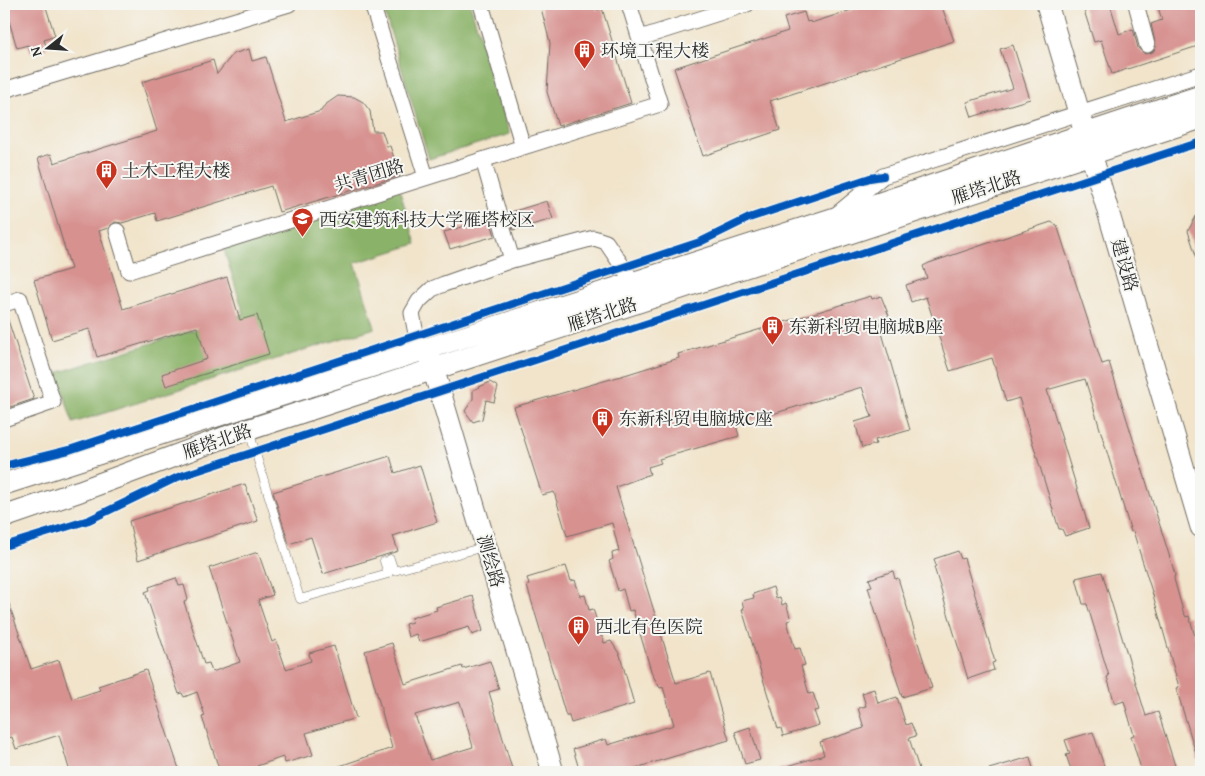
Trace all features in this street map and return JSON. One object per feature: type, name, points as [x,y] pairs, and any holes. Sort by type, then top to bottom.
[{"type":"main road","name":"建设路","points":[[1046,4],[1086,133],[1201,527]]},
{"type":"main road","name":"雁塔北路","points":[[4,517],[249,430],[633,282],[831,219],[1201,96]]},
{"type":"main road","name":"雁塔北路","points":[[4,484],[430,361],[1086,133],[1201,118]]},
{"type":"main road","name":"测绘路","points":[[430,361],[553,772]]},
{"type":"street","points":[[4,90],[289,4]]},
{"type":"street","points":[[372,4],[426,177]]},
{"type":"street","points":[[481,4],[523,147]]},
{"type":"street","points":[[629,4],[640,38],[747,4]]},
{"type":"street","points":[[1136,4],[1147,44]]},
{"type":"street","name":"共青团路","points":[[117,231],[129,270],[660,104],[640,38]]},
{"type":"street","points":[[1086,133],[1201,74]]},
{"type":"street","points":[[483,160],[512,260]]},
{"type":"street","points":[[430,361],[416,334],[412,313],[419,301],[432,289],[444,284],[512,260],[578,240],[594,238],[606,242],[633,282]]},
{"type":"street","points":[[4,304],[20,299],[53,402],[4,419]]},
{"type":"lane","points":[[249,430],[300,599],[388,574],[387,560],[394,571],[486,546]]},
{"type":"green space","points":[[382,4],[470,4],[510,134],[429,159]]},
{"type":"green space","points":[[398,185],[416,244],[355,263],[375,328],[73,423],[57,373],[244,314],[221,240]]},
{"type":"building","points":[[4,4],[45,4],[55,36],[44,40],[47,48],[31,53],[28,45],[17,48]]},
{"type":"building","name":"环境工程大楼","points":[[540,4],[595,4],[597,10],[602,8],[631,103],[558,126],[547,92],[550,43]]},
{"type":"building","points":[[870,4],[941,4],[954,41],[770,101],[780,130],[703,156],[674,68],[788,31],[784,18],[804,12],[807,22],[810,21],[811,23]]},
{"type":"building","points":[[1082,4],[1110,4],[1119,34],[1133,29],[1138,48],[1145,54],[1153,52],[1156,47],[1151,24],[1162,20],[1157,4],[1198,4],[1201,15],[1201,45],[1112,74],[1101,40],[1094,42]]},
{"type":"building","points":[[1013,45],[1030,99],[972,117],[967,102],[1013,88],[1000,49]]},
{"type":"building","points":[[249,49],[252,61],[266,57],[286,122],[321,111],[325,105],[338,96],[354,97],[363,102],[370,111],[373,131],[382,131],[387,146],[390,146],[400,176],[279,212],[271,186],[157,221],[155,213],[122,223],[115,222],[108,228],[99,231],[123,309],[227,277],[240,320],[257,315],[269,354],[166,386],[162,374],[207,359],[197,327],[97,357],[89,329],[52,340],[34,280],[71,269],[38,158],[51,154],[54,163],[157,131],[142,82],[213,60],[217,74],[233,54]]},
{"type":"building","points":[[547,201],[553,219],[513,230],[508,213]]},
{"type":"building","points":[[1201,207],[1201,264],[1199,265],[1188,231]]},
{"type":"building","points":[[490,219],[495,236],[450,249],[444,232]]},
{"type":"building","points":[[1051,222],[1057,225],[1102,364],[1109,362],[1175,574],[1174,579],[1183,611],[1186,617],[1189,616],[1198,646],[1196,647],[1201,669],[1201,760],[1198,760],[1176,688],[1179,687],[1153,595],[1133,531],[1131,532],[1085,379],[1047,390],[1089,528],[1065,536],[1062,529],[1059,529],[1019,398],[1006,402],[992,358],[950,371],[926,297],[911,302],[906,285],[927,278],[923,266],[929,263]]},
{"type":"building","points":[[871,296],[872,299],[881,296],[889,316],[878,319],[910,430],[875,440],[876,444],[862,448],[855,422],[872,417],[862,387],[736,425],[739,436],[659,459],[661,463],[648,467],[650,474],[616,487],[676,683],[710,673],[729,740],[622,772],[580,772],[573,749],[606,739],[608,745],[674,725],[663,687],[660,688],[652,674],[633,610],[629,611],[623,589],[618,591],[609,561],[613,559],[612,553],[619,551],[612,523],[567,536],[554,492],[542,495],[514,407],[628,374],[679,358],[678,354]]},
{"type":"building","points":[[6,314],[34,399],[4,409],[4,315]]},
{"type":"building","points":[[490,382],[498,387],[494,402],[486,400],[482,419],[473,422],[465,411],[473,399],[473,390]]},
{"type":"building","points":[[390,456],[395,473],[420,465],[437,522],[393,536],[398,551],[323,574],[311,537],[289,544],[273,492]]},
{"type":"building","points":[[245,484],[258,521],[138,560],[129,521]]},
{"type":"building","points":[[958,551],[961,559],[964,558],[995,662],[992,663],[994,670],[968,679],[934,567],[936,566],[934,559]]},
{"type":"building","points":[[258,552],[273,595],[258,600],[272,642],[276,640],[286,669],[311,661],[309,653],[334,646],[356,718],[306,733],[313,755],[285,763],[283,757],[257,766],[258,769],[249,772],[220,772],[202,717],[205,716],[197,692],[184,697],[182,693],[179,694],[145,592],[150,590],[149,587],[176,578],[179,586],[184,585],[188,600],[184,602],[204,664],[209,663],[212,672],[240,662],[209,568]]},
{"type":"building","name":"西北有色医院","points":[[566,566],[571,581],[575,580],[580,596],[585,595],[589,610],[593,609],[604,643],[611,641],[620,655],[634,704],[571,723],[569,716],[566,716],[527,586],[529,585],[527,578]]},
{"type":"building","points":[[893,571],[895,579],[898,578],[932,688],[902,697],[868,587],[872,586],[869,579]]},
{"type":"building","points":[[1102,572],[1146,716],[1158,712],[1177,772],[1142,772],[1131,736],[1134,735],[1124,701],[1115,704],[1107,677],[1109,676],[1087,604],[1083,604],[1076,578]]},
{"type":"building","points":[[773,587],[776,598],[780,597],[782,605],[786,603],[791,620],[787,621],[795,649],[800,648],[805,665],[801,666],[809,694],[813,693],[819,710],[814,711],[819,725],[783,736],[781,728],[778,729],[742,609],[744,609],[742,601],[754,598],[753,594]]},
{"type":"building","points":[[4,595],[6,595],[31,669],[59,660],[72,699],[100,690],[98,686],[146,670],[180,772],[70,772],[59,735],[16,749],[12,737],[4,739]]},
{"type":"building","points":[[473,596],[483,631],[472,635],[469,627],[419,642],[416,634],[408,637],[405,624],[412,622],[411,618],[437,610],[436,607]]},
{"type":"building","points":[[392,643],[405,684],[462,666],[463,669],[490,661],[499,689],[489,692],[513,772],[331,772],[331,769],[392,748],[365,651]],"holes":[[[460,702],[473,747],[430,760],[415,715]]]},
{"type":"building","points":[[874,689],[878,703],[897,697],[906,725],[911,723],[916,736],[909,738],[920,772],[779,772],[778,769],[824,755],[820,742],[864,728],[858,708],[866,706],[862,693]]},
{"type":"building","points":[[750,727],[760,760],[745,764],[735,732]]},
{"type":"building","points":[[1093,732],[1106,772],[1072,772],[1066,755],[1070,754],[1065,740]]},
{"type":"building","points":[[1030,757],[1034,772],[989,772],[989,769]]},
{"type":"cycle path","points":[[4,546],[89,520],[178,477],[1201,142]]},
{"type":"cycle path","points":[[4,466],[69,450],[700,242],[749,218],[870,178],[883,176]]},
{"type":"place","name":"环境工程大楼","points":[[585,69]]},
{"type":"place","name":"土木工程大楼","points":[[106,189]]},
{"type":"place","name":"西安建筑科技大学雁塔校区","points":[[303,238]]},
{"type":"place","name":"东新科贸电脑城B座","points":[[773,345]]},
{"type":"place","name":"东新科贸电脑城C座","points":[[603,437]]},
{"type":"place","name":"西北有色医院","points":[[579,645]]}]
